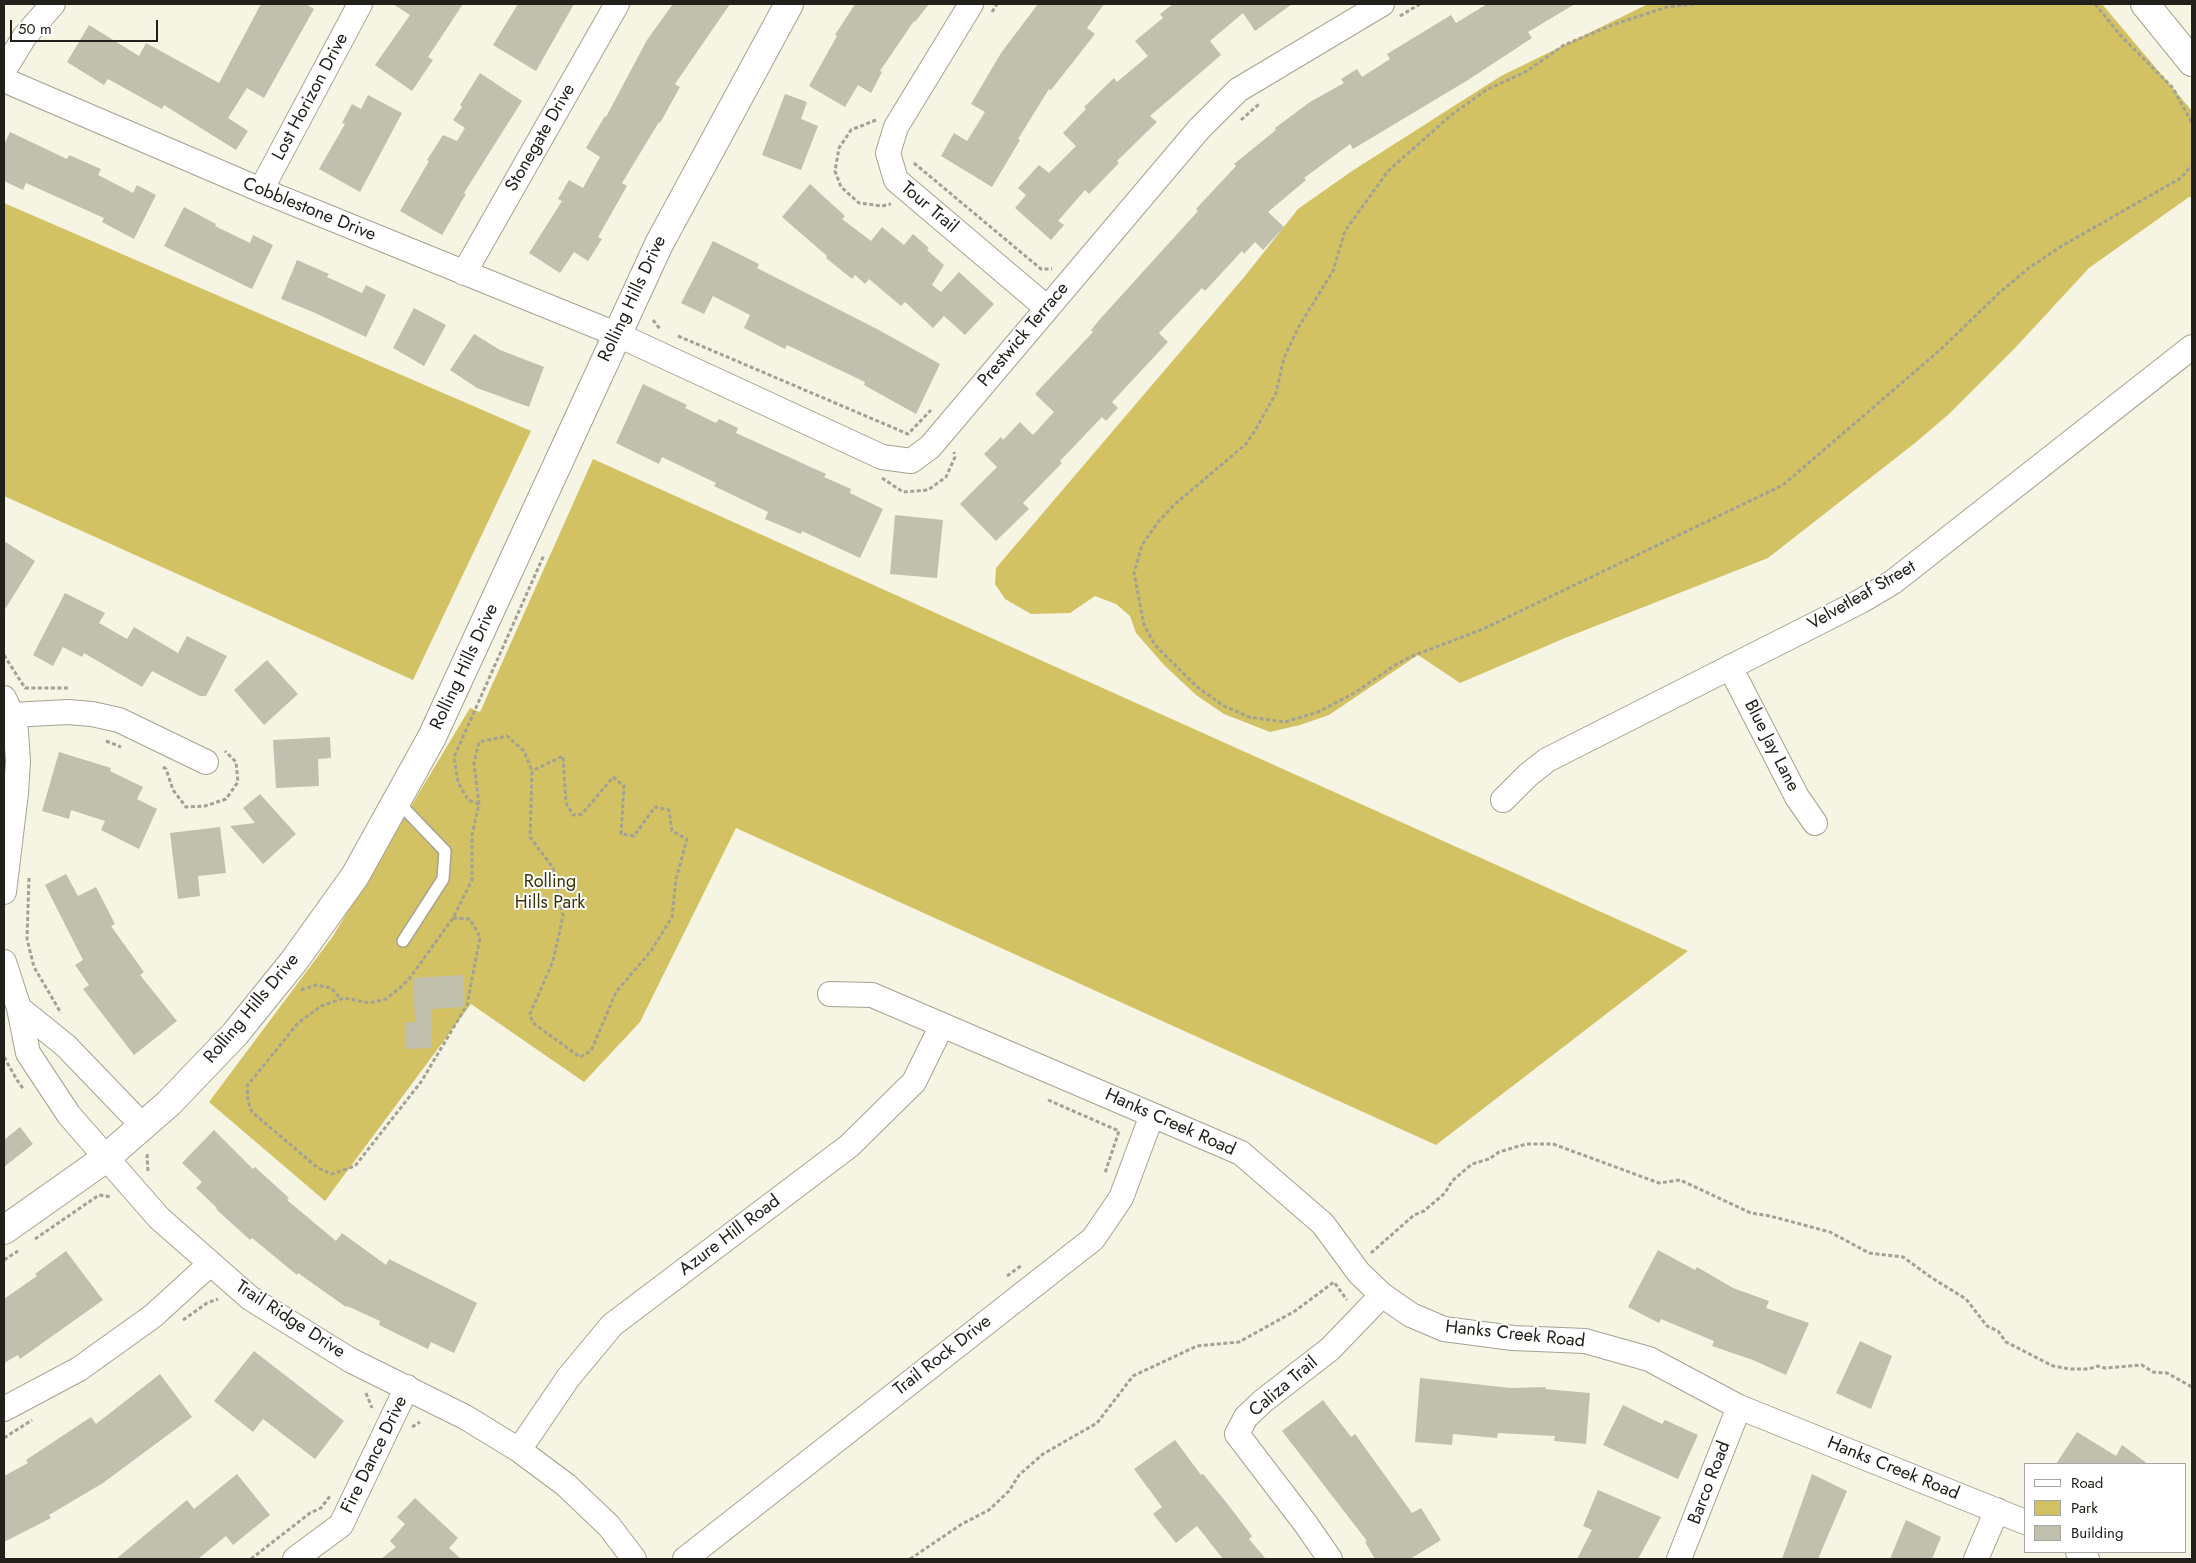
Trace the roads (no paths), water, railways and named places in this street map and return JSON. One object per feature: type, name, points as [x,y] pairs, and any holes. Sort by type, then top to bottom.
[{"type":"street","points":[[4,70],[25,36],[54,4]]},
{"type":"street","name":"Lost Horizon Drive","points":[[261,190],[360,4]]},
{"type":"street","name":"Stonegate Drive","points":[[464,273],[617,4]]},
{"type":"street","name":"Rolling Hills Drive","points":[[13,1239],[169,1103],[235,1034],[294,961],[356,876],[398,801],[452,695],[616,334],[659,244],[789,4]]},
{"type":"street","name":"Prestwick Terrace","points":[[616,334],[882,457],[911,461],[930,446],[1199,129],[1238,90],[1382,4]]},
{"type":"street","points":[[2145,4],[2192,62]]},
{"type":"street","name":"Tour Trail","points":[[979,12],[896,127],[888,153],[896,180],[1047,308]]},
{"type":"street","name":"Cobblestone Drive","points":[[4,80],[261,190],[616,334]]},
{"type":"street","name":"Velvetleaf Street","points":[[1504,800],[1528,775],[1547,760],[1861,601],[1893,582],[2192,349]]},
{"type":"street","name":"Blue Jay Lane","points":[[1730,667],[1797,798],[1815,823]]},
{"type":"street","points":[[4,892],[18,761],[16,731],[8,706],[92,714],[120,720],[206,762]]},
{"type":"street","name":"Trail Ridge Drive","points":[[4,962],[19,1008],[28,1053],[69,1115],[159,1218],[250,1298],[301,1331],[350,1360],[465,1417],[519,1450],[566,1485],[609,1526],[634,1559]]},
{"type":"street","name":"Hanks Creek Road","points":[[830,994],[872,995],[1241,1153],[1323,1224],[1359,1273],[1382,1295],[1411,1315],[1444,1329],[1513,1338],[1585,1341],[1648,1359],[1739,1407],[2024,1522]]},
{"type":"street","points":[[19,1008],[66,1046],[143,1126]]},
{"type":"street","name":"Azure Hill Road","points":[[519,1450],[568,1378],[612,1325],[849,1146],[914,1082],[942,1025]]},
{"type":"street","name":"Trail Rock Drive","points":[[685,1559],[1093,1239],[1121,1198],[1152,1115]]},
{"type":"street","points":[[4,1409],[80,1369],[153,1316],[210,1264]]},
{"type":"street","name":"Caliza Trail","points":[[1330,1559],[1306,1524],[1237,1434],[1246,1417],[1263,1401],[1330,1349],[1382,1295]]},
{"type":"street","name":"Fire Dance Drive","points":[[295,1559],[341,1525],[407,1387]]},
{"type":"street","name":"Barco Road","points":[[1679,1559],[1739,1407]]},
{"type":"street","points":[[1976,1559],[1997,1510]]},
{"type":"lane","points":[[398,801],[445,851],[443,879],[403,941]]},
{"type":"park label","name":"Rolling Hills Park","points":[[550,893]]}]
